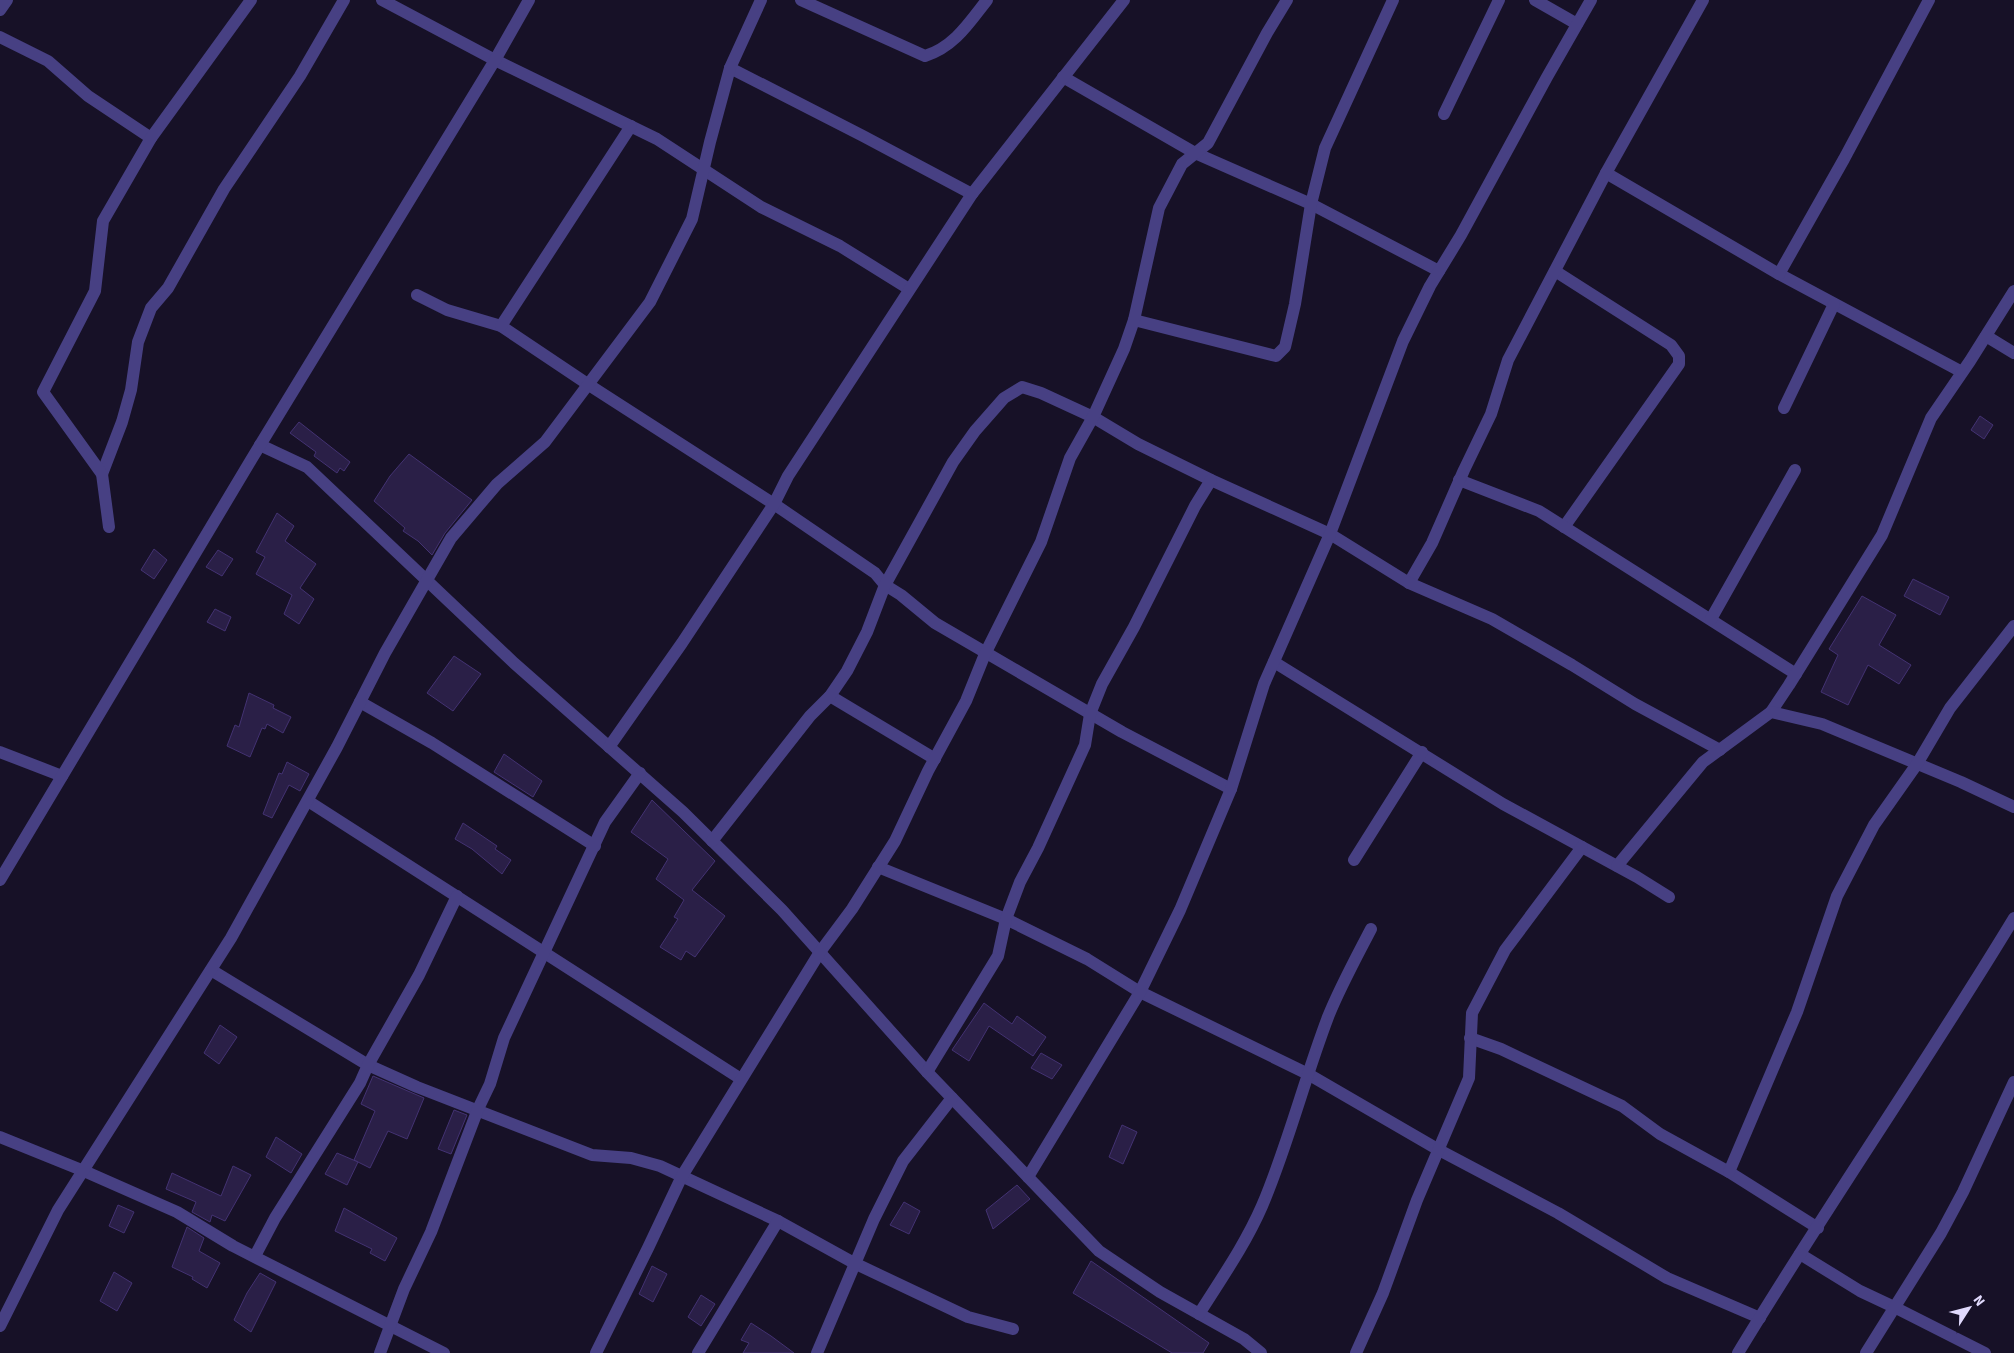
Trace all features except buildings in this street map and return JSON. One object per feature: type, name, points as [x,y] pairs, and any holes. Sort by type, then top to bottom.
[{"type":"street","points":[[0,10],[7,0]]},
{"type":"street","points":[[109,526],[102,474],[42,392],[95,291],[104,220],[151,138],[251,0]]},
{"type":"street","points":[[102,474],[132,390],[138,342],[151,308],[168,288],[224,190],[300,76],[344,0]]},
{"type":"street","points":[[382,0],[495,60],[657,139],[761,207],[840,246],[909,288]]},
{"type":"street","points":[[0,880],[260,445],[495,60],[529,0]]},
{"type":"street","points":[[0,1326],[58,1210],[231,938],[308,801],[426,580],[451,538],[497,484],[545,442],[650,302],[692,219],[730,68],[761,0]]},
{"type":"street","points":[[801,0],[925,56],[936,53],[951,42],[987,0]]},
{"type":"street","points":[[609,747],[774,504],[788,476],[972,194],[1124,0]]},
{"type":"street","points":[[596,1353],[682,1176],[820,952],[852,909],[895,841],[966,701],[985,654],[1041,542],[1070,458],[1093,417],[1134,320],[1159,208],[1182,164],[1208,143],[1286,0]]},
{"type":"street","points":[[1134,320],[1276,356],[1285,347],[1293,313],[1311,204],[1325,148],[1393,0]]},
{"type":"street","points":[[1444,114],[1499,0]]},
{"type":"street","points":[[1535,0],[1577,24]]},
{"type":"street","points":[[1028,1177],[1140,992],[1180,910],[1231,789],[1264,684],[1330,534],[1402,341],[1590,0]]},
{"type":"street","points":[[1408,583],[1432,543],[1459,480],[1491,414],[1508,360],[1606,173],[1703,0]]},
{"type":"street","points":[[1779,274],[1836,174],[1929,0]]},
{"type":"street","points":[[0,37],[48,61],[88,96],[151,138]]},
{"type":"street","points":[[730,68],[972,194]]},
{"type":"street","points":[[1063,77],[1195,153],[1311,204],[1439,271]]},
{"type":"street","points":[[502,326],[631,126]]},
{"type":"street","points":[[1606,173],[1779,274],[1962,372]]},
{"type":"street","points":[[1555,271],[1671,346],[1679,356],[1678,364],[1564,526]]},
{"type":"street","points":[[1617,866],[1703,762],[1771,712],[1882,535],[1931,418],[2014,291]]},
{"type":"street","points":[[417,295],[448,310],[502,326],[589,385],[774,504],[875,574],[885,585],[901,595],[935,623],[1090,714],[1231,789]]},
{"type":"street","points":[[1784,408],[1834,304]]},
{"type":"street","points":[[1986,336],[2014,353]]},
{"type":"street","points":[[712,840],[810,716],[830,696],[847,671],[867,632],[885,585],[953,462],[975,431],[1004,398],[1022,387],[1041,393],[1093,417],[1138,444],[1211,480],[1330,534],[1408,583],[1492,619],[1635,704],[1720,750]]},
{"type":"street","points":[[260,445],[307,467],[514,663],[712,840],[782,910],[927,1072],[1099,1251],[1160,1292],[1244,1339],[1261,1353]]},
{"type":"street","points":[[1711,619],[1795,470]]},
{"type":"street","points":[[927,1072],[998,956],[1006,920],[1020,882],[1038,848],[1085,745],[1090,714],[1102,684],[1134,627],[1195,506],[1211,480]]},
{"type":"street","points":[[1459,480],[1539,511],[1796,674]]},
{"type":"street","points":[[1729,1172],[1797,1012],[1837,896],[1874,825],[1918,764],[1950,708],[2014,626]]},
{"type":"street","points":[[1274,662],[1422,752],[1503,804],[1617,866],[1669,897]]},
{"type":"street","points":[[830,696],[935,759]]},
{"type":"street","points":[[360,702],[432,743],[594,846]]},
{"type":"street","points":[[1771,712],[1822,724],[2014,807]]},
{"type":"street","points":[[0,752],[62,776]]},
{"type":"street","points":[[1354,860],[1422,752]]},
{"type":"street","points":[[380,1353],[404,1288],[431,1232],[478,1109],[490,1084],[504,1038],[606,822],[640,774]]},
{"type":"street","points":[[308,801],[741,1079]]},
{"type":"street","points":[[1356,1353],[1383,1293],[1417,1200],[1469,1078],[1472,1013],[1505,950],[1582,847]]},
{"type":"street","points":[[878,867],[1006,920],[1087,959],[1140,992],[1308,1074],[1439,1150],[1558,1212],[1667,1278],[1760,1318]]},
{"type":"street","points":[[255,1256],[274,1218],[360,1083],[368,1065],[419,975],[457,896]]},
{"type":"street","points":[[1738,1353],[1952,1019],[2014,918]]},
{"type":"street","points":[[1199,1314],[1241,1249],[1262,1206],[1292,1126],[1329,1016],[1371,929]]},
{"type":"street","points":[[211,970],[368,1065],[417,1087],[478,1109],[523,1129],[592,1155],[631,1158],[660,1166],[778,1221],[854,1263],[968,1317],[1013,1329]]},
{"type":"street","points":[[1470,1038],[1501,1049],[1622,1106],[1660,1134],[1729,1172],[1818,1228]]},
{"type":"street","points":[[1866,1353],[1941,1233],[2014,1082]]},
{"type":"street","points":[[817,1353],[854,1263],[903,1162],[952,1098]]},
{"type":"street","points":[[0,1137],[177,1212],[233,1246],[444,1353]]},
{"type":"street","points":[[698,1353],[778,1221]]},
{"type":"street","points":[[1800,1254],[1860,1291],[1985,1353]]}]
